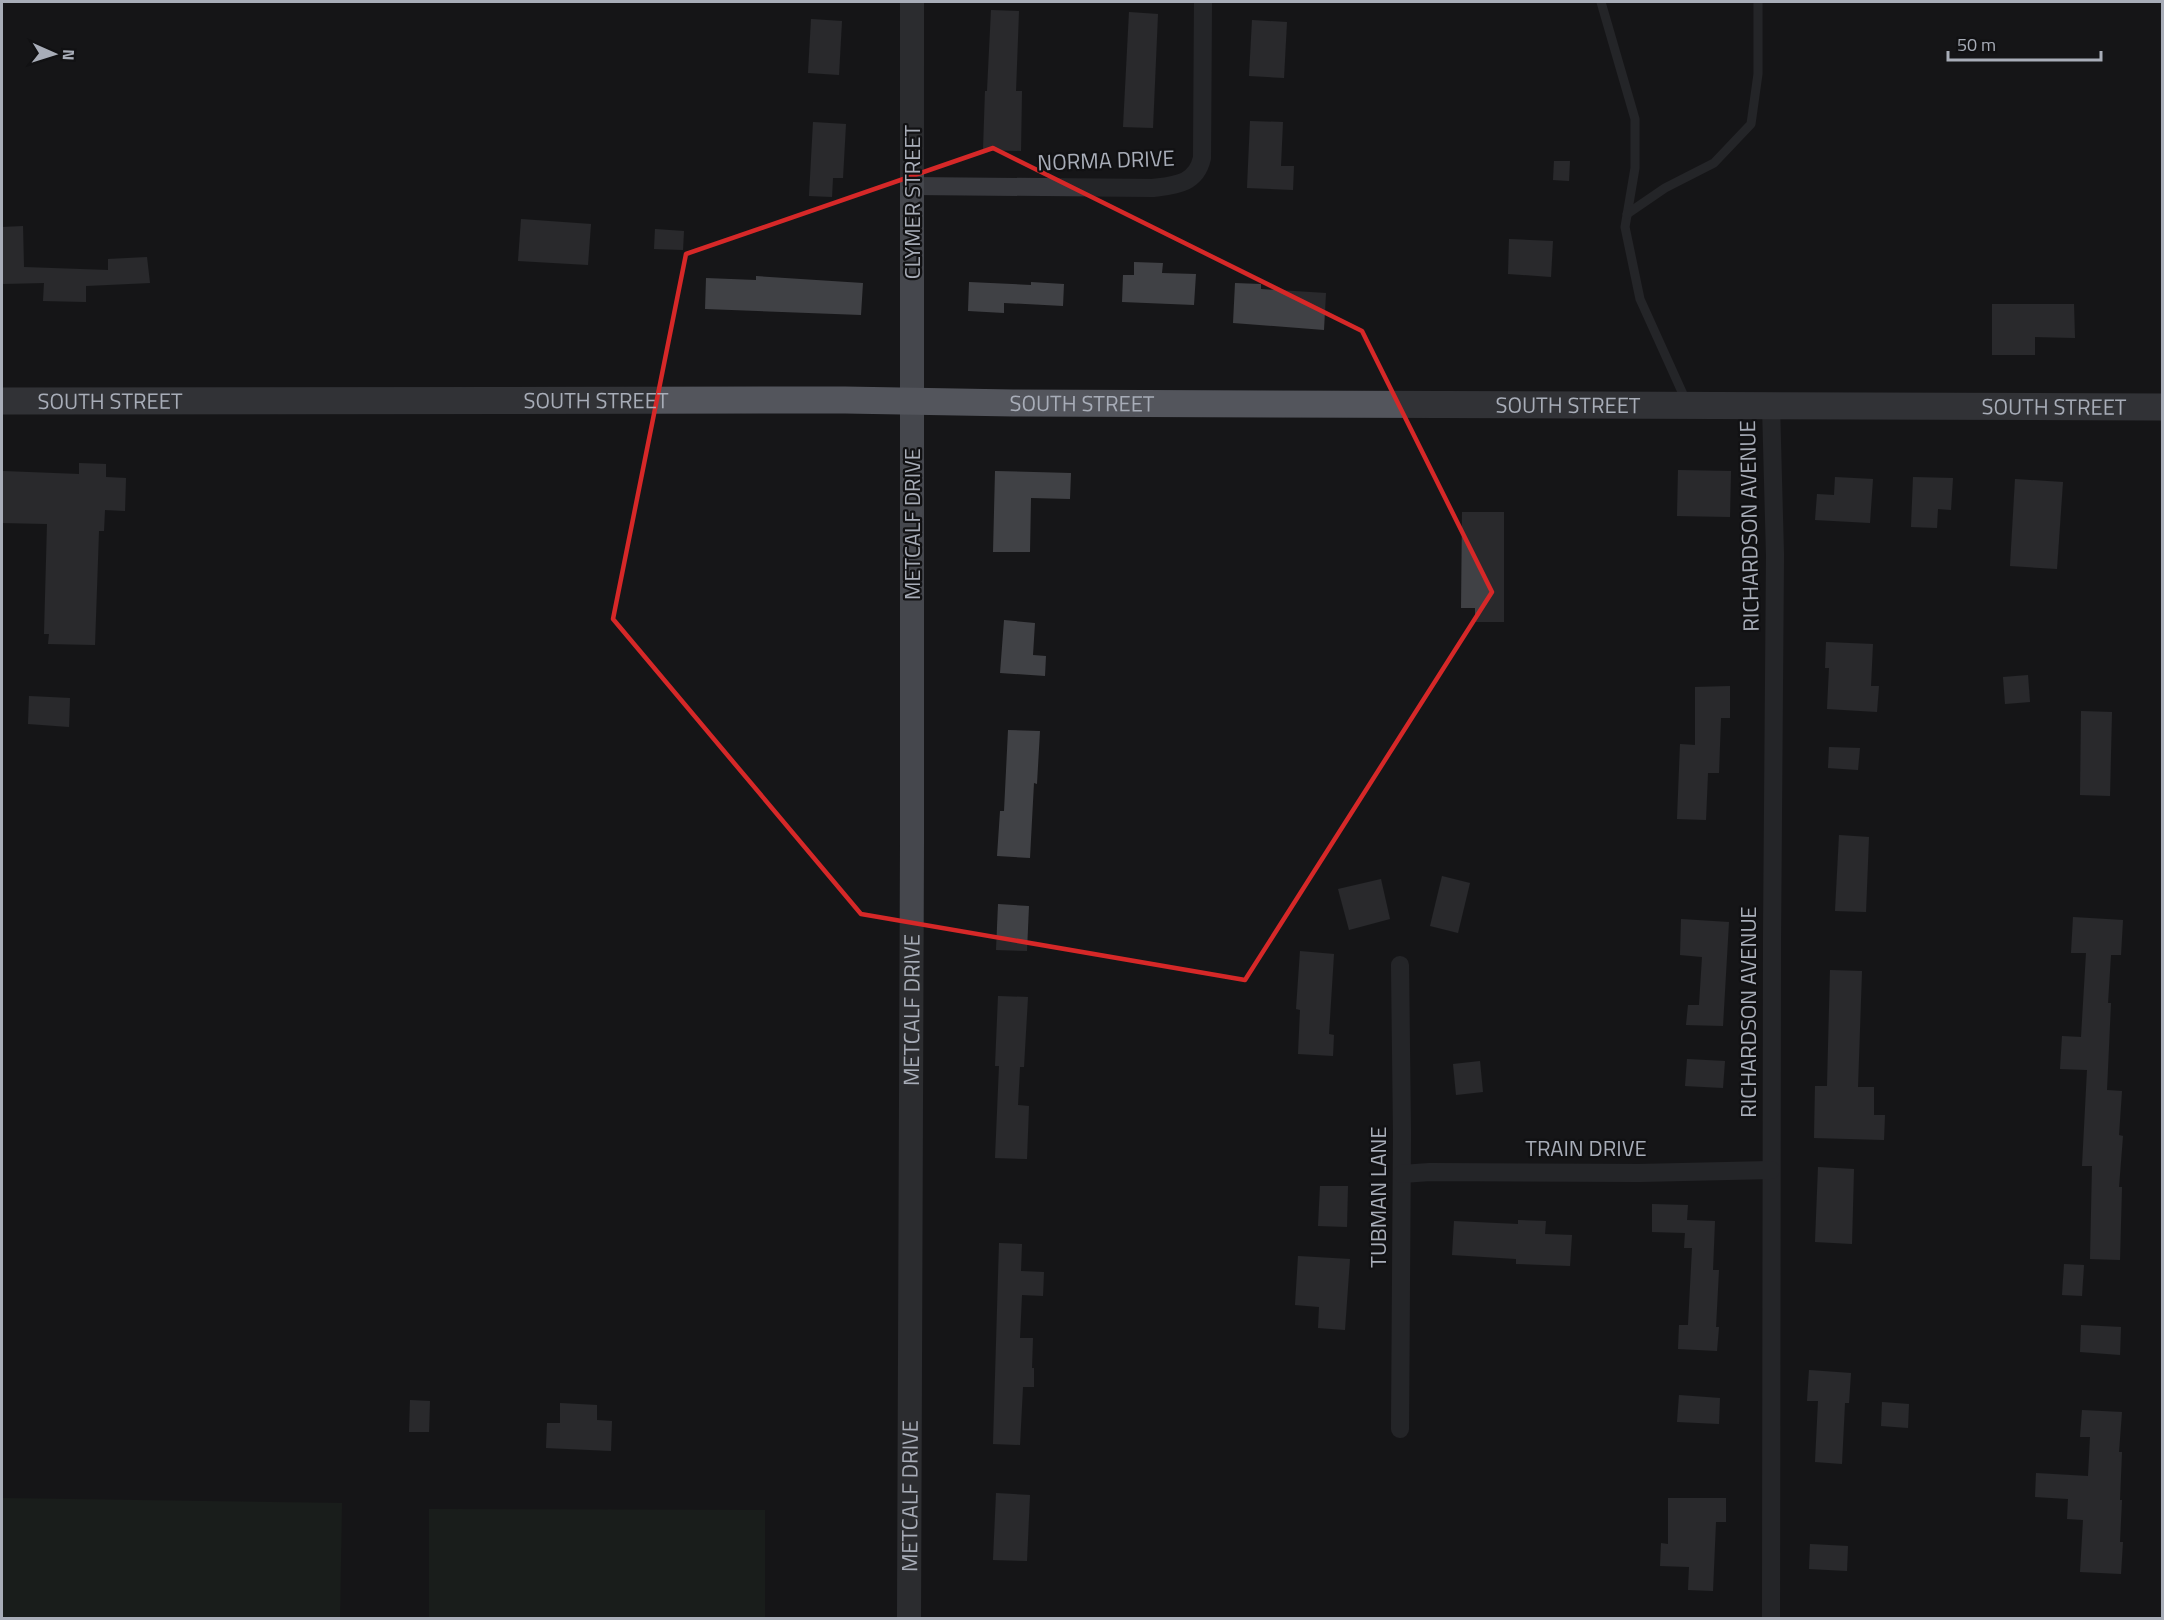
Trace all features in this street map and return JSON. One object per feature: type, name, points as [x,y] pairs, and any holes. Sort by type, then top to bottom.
[{"type":"main road","name":"SOUTH STREET","points":[[2,401],[2163,407]]},
{"type":"street","name":"CLYMER STREET","points":[[912,2],[912,402]]},
{"type":"street","name":"NORMA DRIVE","points":[[912,186],[1153,188],[1186,182],[1197,172],[1202,158],[1203,2]]},
{"type":"street","name":"METCALF DRIVE","points":[[909,1618],[912,402]]},
{"type":"street","name":"RICHARDSON AVENUE","points":[[1771,405],[1775,555],[1771,1618]]},
{"type":"street","name":"TUBMAN LANE","points":[[1400,965],[1402,1174],[1400,1430]]},
{"type":"street","name":"TRAIN DRIVE","points":[[1402,1174],[1771,1170]]},
{"type":"lane","points":[[1601,2],[1635,119],[1635,168],[1624,227],[1640,299],[1688,405]]},
{"type":"lane","points":[[1627,214],[1665,188],[1714,163],[1751,124],[1758,74],[1758,2]]},
{"type":"highlighted area","points":[[993,148],[1362,331],[1492,592],[1245,980],[861,914],[613,619],[686,254]]},
{"type":"shaded area","points":[[2,1498],[342,1503],[340,1618],[2,1618]]},
{"type":"shaded area","points":[[429,1509],[765,1510],[765,1618],[429,1618]]},
{"type":"building","points":[[991,10],[1019,11],[1016,91],[1022,91],[1021,151],[983,150]]},
{"type":"building","points":[[1129,12],[1158,14],[1153,128],[1123,127]]},
{"type":"building","points":[[811,19],[842,21],[839,75],[808,73]]},
{"type":"building","points":[[1252,20],[1287,22],[1284,78],[1249,76]]},
{"type":"building","points":[[1250,121],[1283,122],[1281,166],[1294,166],[1293,190],[1247,188]]},
{"type":"building","points":[[813,122],[846,124],[843,178],[833,178],[832,197],[809,196]]},
{"type":"building","points":[[1554,161],[1570,161],[1569,181],[1553,180]]},
{"type":"building","points":[[521,219],[591,224],[588,265],[518,261]]},
{"type":"building","points":[[23,226],[24,267],[108,270],[108,259],[147,257],[150,283],[86,286],[86,302],[43,301],[44,283],[2,284],[2,227]]},
{"type":"building","points":[[655,229],[684,231],[683,250],[654,249]]},
{"type":"building","points":[[1509,239],[1553,241],[1551,277],[1508,274]]},
{"type":"building","points":[[1134,262],[1163,263],[1162,273],[1196,274],[1194,305],[1122,302],[1123,275],[1134,275]]},
{"type":"building","points":[[756,276],[863,283],[861,315],[705,309],[706,278],[756,280]]},
{"type":"building","points":[[969,282],[1064,284],[1063,306],[1004,303],[1004,313],[968,311]]},
{"type":"building","points":[[1235,283],[1261,284],[1261,289],[1326,293],[1324,330],[1233,323]]},
{"type":"building","points":[[1992,304],[2074,304],[2075,338],[2035,337],[2035,355],[1992,355]]},
{"type":"building","points":[[79,463],[106,464],[106,477],[126,478],[125,511],[105,510],[104,531],[99,531],[95,645],[48,644],[49,634],[44,634],[47,524],[2,523],[3,471],[79,474]]},
{"type":"building","points":[[1678,470],[1731,471],[1730,517],[1677,516]]},
{"type":"building","points":[[995,471],[1071,473],[1070,499],[1031,498],[1030,552],[993,552]]},
{"type":"building","points":[[1835,477],[1873,479],[1870,523],[1815,520],[1817,494],[1834,495]]},
{"type":"building","points":[[1913,477],[1953,478],[1951,510],[1938,509],[1937,528],[1911,527]]},
{"type":"building","points":[[2015,479],[2063,482],[2057,569],[2010,566]]},
{"type":"building","points":[[1462,512],[1504,512],[1504,622],[1475,622],[1475,608],[1461,608]]},
{"type":"building","points":[[1004,620],[1035,623],[1033,655],[1046,656],[1045,676],[1000,673]]},
{"type":"building","points":[[1826,642],[1873,644],[1871,686],[1879,686],[1877,712],[1827,709],[1829,668],[1825,668]]},
{"type":"building","points":[[2028,675],[2030,702],[2005,704],[2003,677]]},
{"type":"building","points":[[1730,686],[1730,718],[1721,718],[1719,773],[1708,773],[1706,820],[1677,819],[1680,744],[1695,745],[1695,687]]},
{"type":"building","points":[[29,696],[70,698],[69,727],[28,724]]},
{"type":"building","points":[[2081,711],[2112,712],[2110,796],[2080,795]]},
{"type":"building","points":[[1008,730],[1040,731],[1037,784],[1034,783],[1030,858],[997,856],[1000,811],[1004,811]]},
{"type":"building","points":[[1829,747],[1860,748],[1858,770],[1828,768]]},
{"type":"building","points":[[1839,835],[1869,837],[1866,912],[1835,911]]},
{"type":"building","points":[[1442,876],[1470,883],[1458,933],[1430,926]]},
{"type":"building","points":[[1381,879],[1390,919],[1349,930],[1338,889]]},
{"type":"building","points":[[998,904],[1029,906],[1027,951],[996,950]]},
{"type":"building","points":[[2073,917],[2123,920],[2121,955],[2111,955],[2107,1090],[2122,1091],[2119,1135],[2123,1136],[2119,1187],[2122,1187],[2120,1260],[2090,1259],[2092,1166],[2082,1166],[2087,1070],[2060,1069],[2062,1036],[2081,1037],[2086,953],[2071,953]]},
{"type":"building","points":[[1681,919],[1729,922],[1723,1026],[1686,1025],[1688,1005],[1699,1005],[1702,957],[1680,955]]},
{"type":"building","points":[[1300,951],[1334,954],[1329,1034],[1334,1035],[1333,1056],[1298,1054],[1300,1010],[1296,1009]]},
{"type":"building","points":[[1830,970],[1862,971],[1858,1087],[1874,1087],[1874,1115],[1885,1115],[1884,1140],[1814,1138],[1815,1086],[1827,1086]]},
{"type":"building","points":[[998,996],[1028,997],[1024,1067],[1020,1067],[1018,1105],[1029,1106],[1027,1159],[995,1158],[999,1066],[995,1066]]},
{"type":"building","points":[[1687,1059],[1725,1061],[1723,1088],[1685,1086]]},
{"type":"building","points":[[1480,1061],[1483,1092],[1456,1095],[1453,1064]]},
{"type":"building","points":[[1818,1167],[1854,1169],[1852,1244],[1815,1242]]},
{"type":"building","points":[[1320,1186],[1348,1186],[1347,1227],[1318,1226]]},
{"type":"building","points":[[1652,1204],[1688,1205],[1687,1220],[1715,1221],[1713,1270],[1719,1270],[1717,1351],[1678,1349],[1679,1325],[1688,1325],[1692,1248],[1684,1248],[1685,1233],[1652,1232]]},
{"type":"building","points":[[1518,1220],[1546,1221],[1545,1234],[1572,1235],[1570,1266],[1516,1264],[1516,1259],[1452,1255],[1454,1221],[1518,1224]]},
{"type":"building","points":[[999,1243],[1022,1244],[1021,1271],[1044,1272],[1043,1296],[1022,1295],[1020,1338],[1033,1338],[1034,1387],[1023,1387],[1020,1445],[993,1444]]},
{"type":"building","points":[[1298,1256],[1350,1259],[1345,1330],[1318,1328],[1319,1307],[1295,1305]]},
{"type":"building","points":[[2064,1264],[2084,1265],[2082,1296],[2062,1295]]},
{"type":"building","points":[[2081,1325],[2121,1327],[2120,1355],[2080,1352]]},
{"type":"building","points":[[1809,1370],[1851,1373],[1849,1403],[1845,1403],[1842,1464],[1815,1462],[1818,1401],[1807,1401]]},
{"type":"building","points":[[1679,1395],[1720,1398],[1719,1424],[1677,1422]]},
{"type":"building","points":[[410,1400],[430,1401],[429,1432],[409,1432]]},
{"type":"building","points":[[1882,1402],[1909,1404],[1908,1428],[1881,1426]]},
{"type":"building","points":[[560,1403],[597,1405],[597,1420],[612,1421],[611,1451],[546,1448],[547,1423],[560,1423]]},
{"type":"building","points":[[2082,1410],[2122,1412],[2119,1452],[2122,1452],[2121,1574],[2080,1572],[2083,1520],[2067,1519],[2068,1499],[2035,1497],[2036,1473],[2088,1476],[2090,1437],[2080,1437]]},
{"type":"building","points":[[996,1493],[1030,1495],[1027,1561],[993,1560]]},
{"type":"building","points":[[1668,1498],[1726,1498],[1726,1522],[1716,1522],[1713,1591],[1688,1590],[1689,1567],[1660,1566],[1661,1543],[1668,1544]]},
{"type":"building","points":[[1810,1544],[1848,1546],[1847,1571],[1809,1569]]}]
